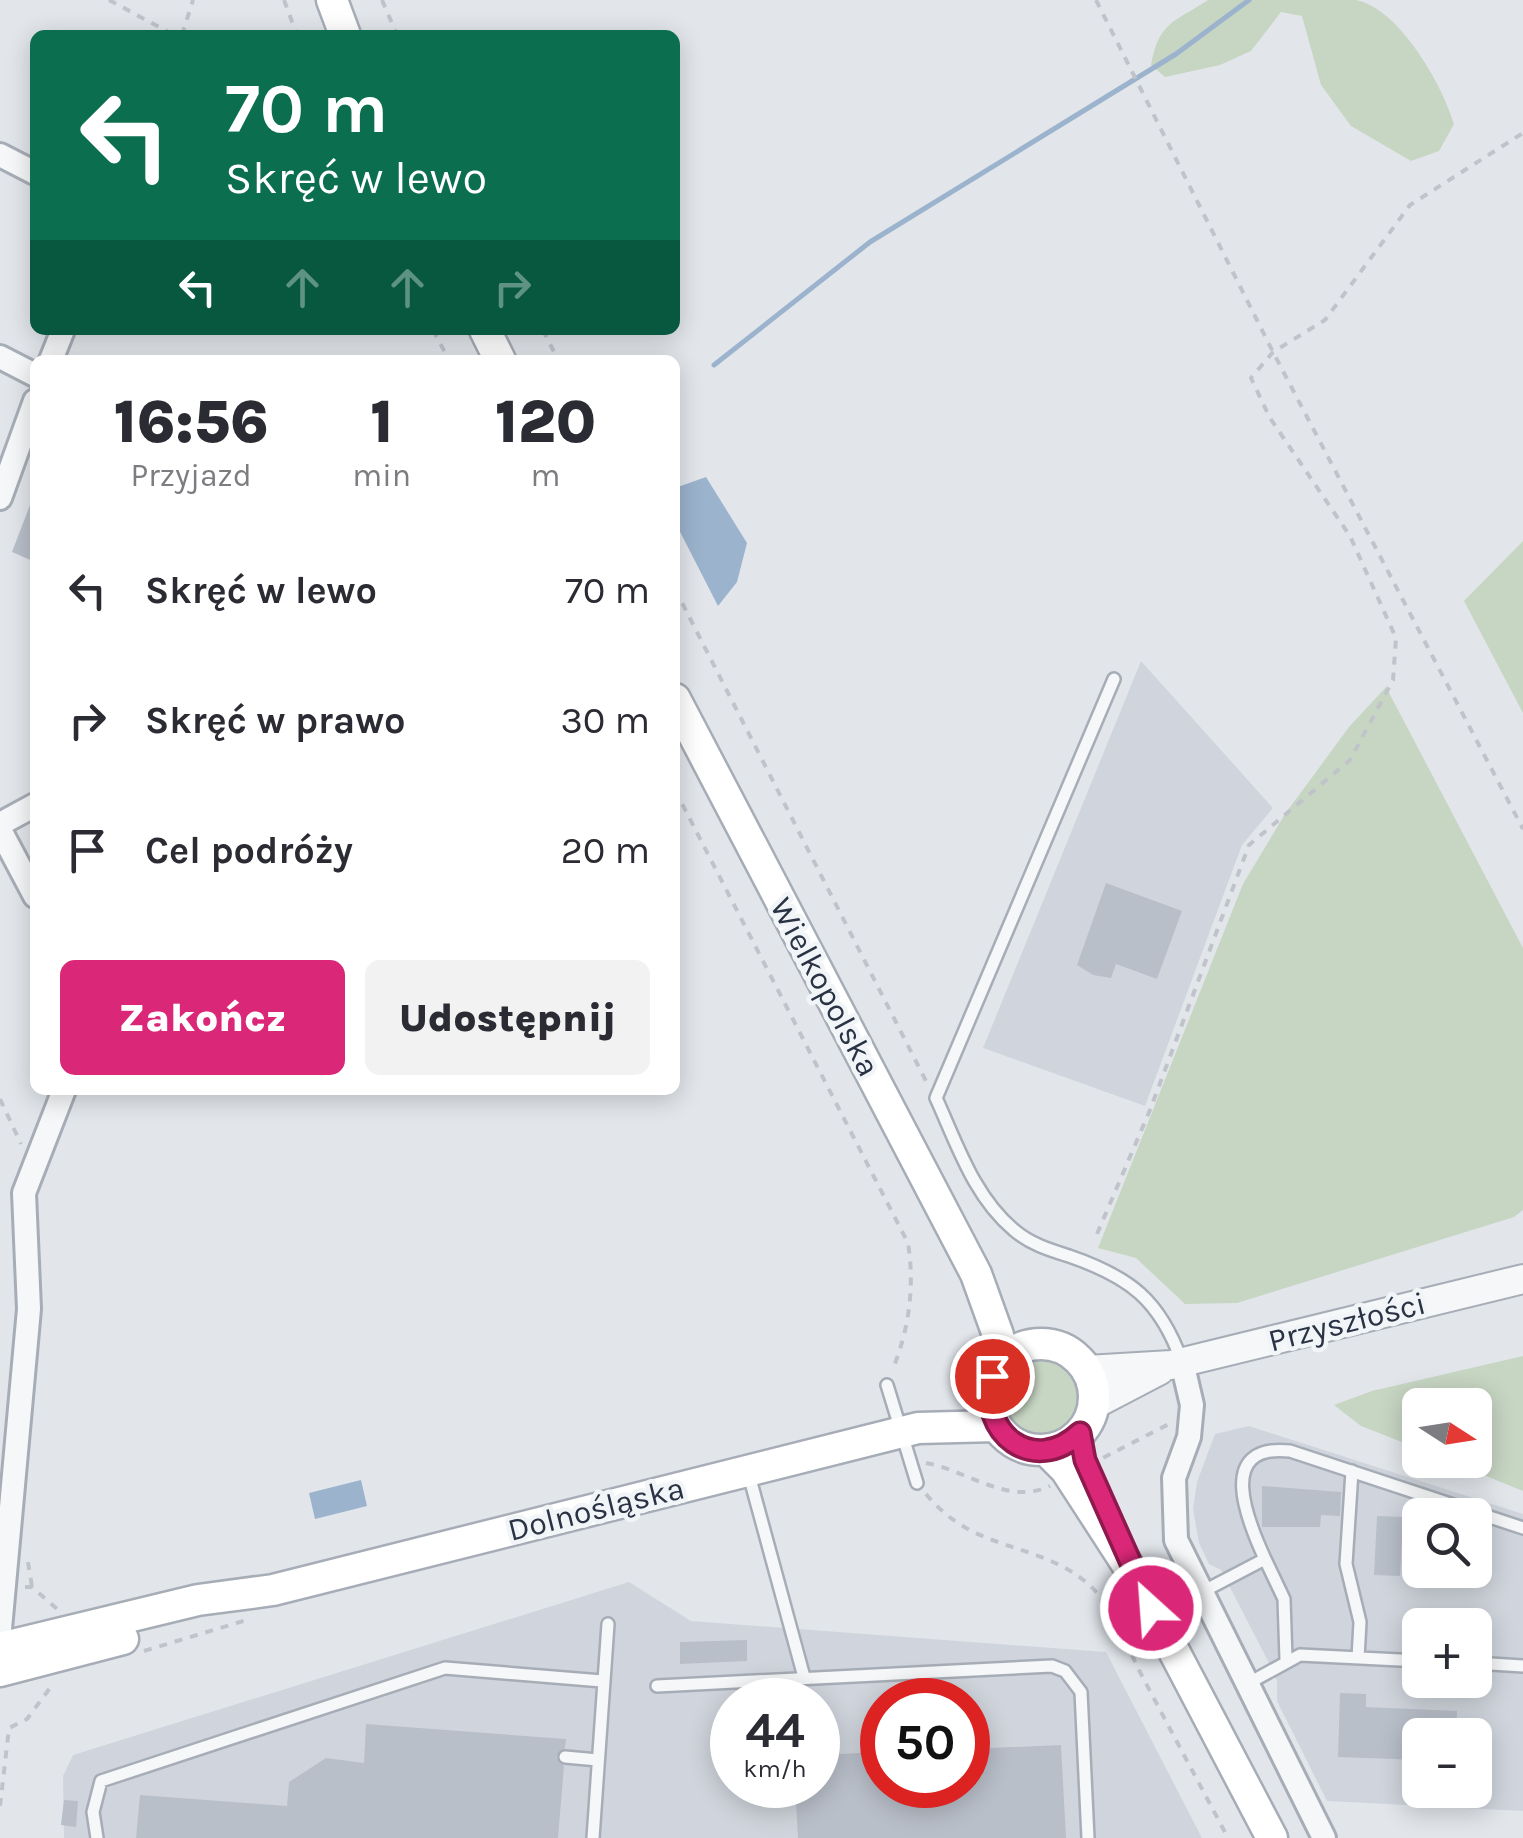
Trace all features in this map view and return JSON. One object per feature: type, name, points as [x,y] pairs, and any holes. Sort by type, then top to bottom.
[{"type":"main road","points":[[332,0],[344,30]]},
{"type":"main road","name":"Wielkopolska","points":[[680,709],[976,1274],[998,1335],[1002,1361]]},
{"type":"main road","name":"Wielkopolska","points":[[976,1274],[1038,1344]]},
{"type":"main road","points":[[1087,1419],[1066,1444],[1046,1450],[1020,1446],[996,1426],[988,1394],[1002,1361],[1016,1350],[1038,1344],[1063,1348],[1087,1370],[1087,1419],[1085,1460],[1134,1575],[1272,1838]]},
{"type":"main road","name":"Dolnośląska","points":[[0,1670],[196,1619],[273,1590],[909,1430],[988,1394]]},
{"type":"main road","name":"Dolnośląska","points":[[909,1430],[996,1426]]},
{"type":"main road","points":[[1046,1450],[1066,1470],[1134,1575]]},
{"type":"main road","name":"Dolnośląska","points":[[0,1648],[198,1600],[273,1590]]},
{"type":"street","points":[[0,155],[30,170]]},
{"type":"street","points":[[0,357],[30,372]]},
{"type":"street","points":[[0,498],[30,414]]},
{"type":"street","points":[[30,808],[0,827],[30,886]]},
{"type":"street","points":[[0,1629],[6,1476],[30,1309],[22,1208],[26,1182],[62,1095]]},
{"type":"street","name":"Przyszłości","points":[[1087,1370],[1176,1364],[1523,1279]]},
{"type":"street","points":[[1176,1364],[1192,1415],[1174,1478],[1172,1516],[1176,1540],[1324,1838]]},
{"type":"street","name":"Przyszłości","points":[[1087,1419],[1176,1364]]},
{"type":"lane","points":[[1114,679],[936,1098],[971,1174],[1002,1219],[1039,1246],[1101,1267],[1135,1287],[1162,1320],[1176,1364]]},
{"type":"lane","points":[[887,1385],[909,1430],[917,1483]]},
{"type":"lane","points":[[1286,1660],[1281,1586],[1265,1559],[1243,1495],[1243,1474],[1248,1462],[1270,1449],[1352,1471],[1523,1528]]},
{"type":"lane","points":[[748,1470],[804,1677]]},
{"type":"lane","points":[[1352,1471],[1346,1564],[1360,1622],[1358,1658]]},
{"type":"lane","points":[[1200,1593],[1265,1559]]},
{"type":"lane","points":[[593,1838],[608,1624]]},
{"type":"lane","points":[[1246,1684],[1300,1655],[1402,1660]]},
{"type":"lane","points":[[1492,1665],[1523,1666]]},
{"type":"lane","points":[[657,1686],[1052,1666],[1065,1670],[1080,1692],[1088,1838]]},
{"type":"lane","points":[[97,1838],[93,1812],[102,1781],[445,1668],[602,1682]]},
{"type":"lane","points":[[564,1758],[598,1760]]},
{"type":"path","points":[[109,0],[165,30]]},
{"type":"path","points":[[184,30],[194,0]]},
{"type":"path","points":[[284,0],[295,30]]},
{"type":"path","points":[[382,0],[395,30]]},
{"type":"path","points":[[1096,0],[1273,352],[1523,829]]},
{"type":"path","points":[[1098,1234],[1150,1110],[1249,844],[1350,760],[1394,680],[1396,638],[1350,536],[1270,418],[1251,378],[1273,352],[1325,320],[1410,205],[1523,133]]},
{"type":"path","points":[[680,598],[936,1098]]},
{"type":"path","points":[[680,800],[908,1243],[913,1276],[909,1305],[902,1346],[887,1385]]},
{"type":"path","points":[[0,1098],[20,1140],[26,1182]]},
{"type":"path","points":[[917,1483],[942,1514],[971,1532],[1063,1566],[1090,1585],[1116,1625],[1228,1838]]},
{"type":"path","points":[[28,1562],[32,1587],[50,1604]]},
{"type":"path","points":[[4,1588],[32,1587]]},
{"type":"path","points":[[138,1652],[250,1619]]},
{"type":"path","points":[[0,1728],[27,1719],[58,1676]]},
{"type":"path","points":[[0,1806],[9,1728]]},
{"type":"shaded area","points":[[1141,661],[1273,808],[1242,845],[1145,1106],[983,1048]]},
{"type":"shaded area","points":[[1249,1426],[1473,1498],[1402,1498],[1402,1588],[1492,1588],[1492,1504],[1523,1514],[1523,1811],[1464,1808],[1492,1808],[1492,1718],[1402,1718],[1402,1805],[1327,1801],[1277,1701],[1277,1681],[1268,1661],[1221,1570],[1209,1564],[1199,1543],[1193,1509],[1197,1482],[1215,1434]]},
{"type":"shaded area","points":[[629,1582],[691,1621],[1106,1652],[1202,1838],[64,1838],[63,1776],[73,1755]]},
{"type":"green space","points":[[1208,0],[1356,0],[1372,6],[1403,33],[1440,90],[1454,124],[1439,151],[1411,161],[1351,126],[1321,85],[1302,16],[1281,12],[1251,51],[1220,65],[1165,77],[1151,65],[1159,39],[1170,24]]},
{"type":"green space","points":[[1523,541],[1523,713],[1464,601]]},
{"type":"green space","points":[[1386,687],[1523,948],[1523,1210],[1514,1217],[1237,1303],[1185,1304],[1136,1258],[1098,1248],[1243,884],[1285,814],[1349,727]]},
{"type":"green space","points":[[1523,1356],[1523,1491],[1491,1478],[1492,1388],[1402,1388],[1402,1442],[1361,1426],[1334,1405],[1372,1391]]},
{"type":"green space","points":[[1041,1361],[1067,1371],[1077,1397],[1067,1423],[1041,1433],[1015,1423],[1005,1397],[1015,1371]]},
{"type":"water","points":[[706,477],[747,543],[737,582],[718,606],[680,532],[680,486]]},
{"type":"water","points":[[361,1480],[367,1506],[315,1519],[309,1493]]},
{"type":"building","points":[[30,505],[30,560],[12,552]]},
{"type":"building","points":[[1106,883],[1182,911],[1157,979],[1116,964],[1111,978],[1093,975],[1077,965]]},
{"type":"building","points":[[1262,1486],[1341,1492],[1340,1516],[1321,1515],[1320,1527],[1262,1527]]},
{"type":"building","points":[[1377,1516],[1402,1517],[1400,1576],[1374,1575]]},
{"type":"building","points":[[747,1640],[747,1661],[680,1664],[680,1642]]},
{"type":"building","points":[[1340,1693],[1366,1694],[1366,1707],[1457,1711],[1457,1718],[1402,1718],[1402,1759],[1338,1757]]},
{"type":"building","points":[[366,1724],[566,1739],[565,1748],[556,1757],[564,1766],[558,1838],[136,1838],[140,1795],[287,1806],[289,1782],[326,1758],[364,1763]]},
{"type":"building","points":[[1061,1745],[1066,1838],[798,1838],[796,1808],[840,1808],[840,1754],[860,1753],[860,1808],[990,1808],[990,1748]]},
{"type":"building","points":[[64,1800],[78,1801],[76,1827],[61,1825]]},
{"type":"waterway","points":[[714,365],[870,242],[1176,54],[1249,0]]},
{"type":"route","points":[[992,1376],[990,1412],[1007,1438],[1020,1446],[1052,1450],[1080,1433],[1085,1460],[1151,1608]]}]
